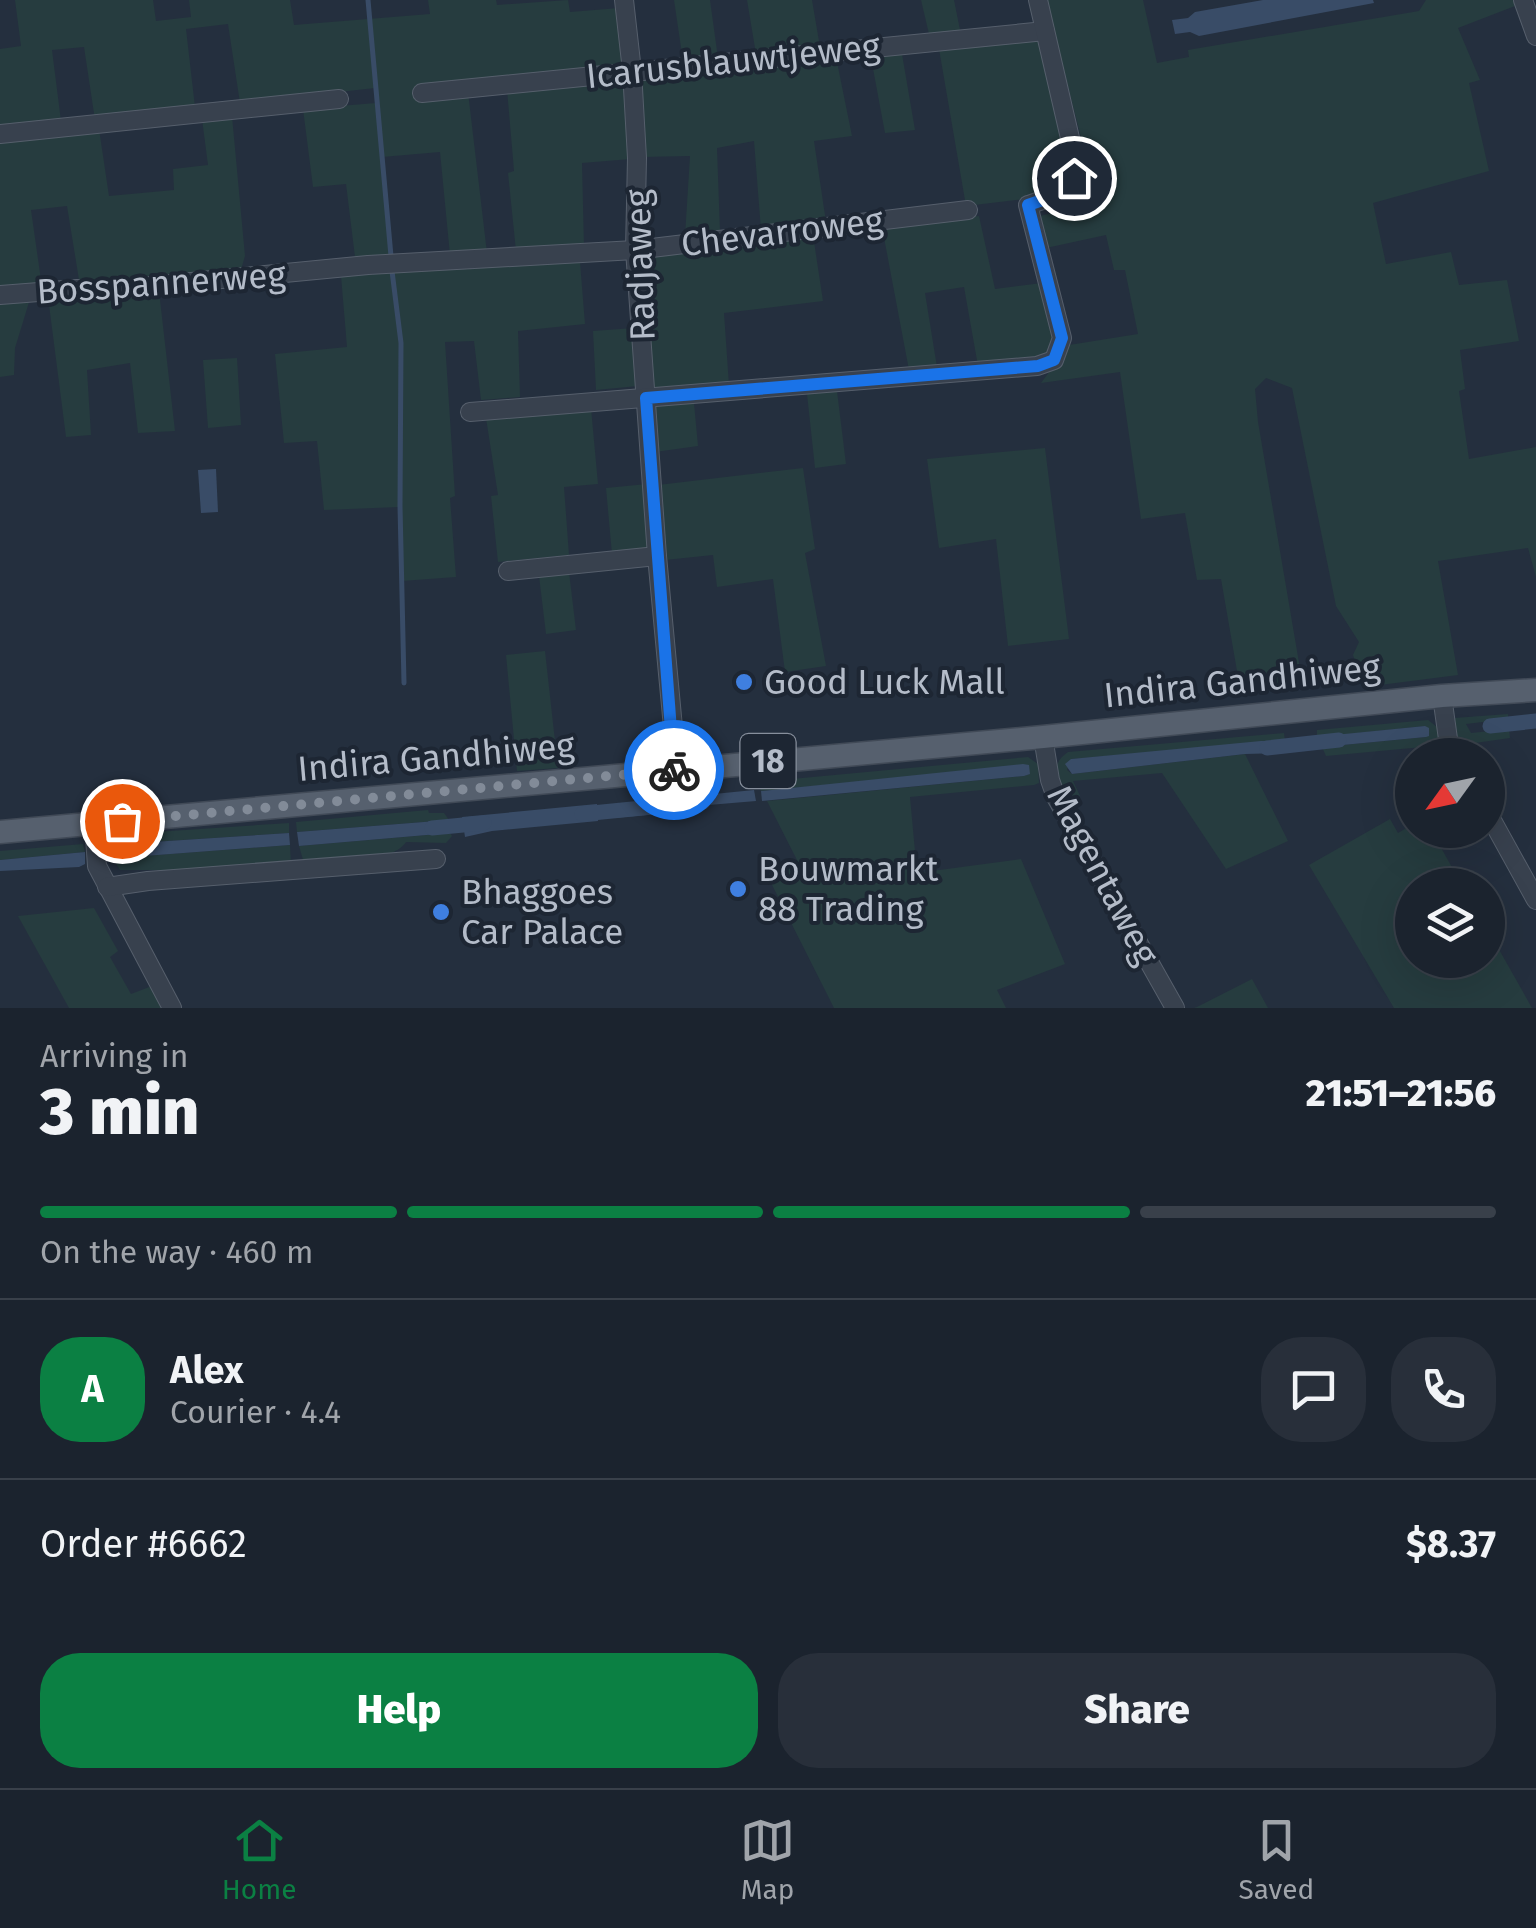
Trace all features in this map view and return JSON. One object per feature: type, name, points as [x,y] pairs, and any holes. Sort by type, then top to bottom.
[{"type":"main road","name":"Indira Gandhiweg","points":[[0,832],[94,832],[676,770],[1536,690]]},
{"type":"street","name":"Radjaweg","points":[[624,0],[637,158],[635,250],[676,770]]},
{"type":"street","points":[[470,412],[1038,366],[1054,360],[1062,338],[1028,205],[1060,194],[1074,178],[1076,164],[1038,0]]},
{"type":"street","points":[[1523,0],[1536,36]]},
{"type":"street","name":"Icarusblauwtjeweg","points":[[422,93],[1045,31]]},
{"type":"street","points":[[0,134],[339,99]]},
{"type":"street","name":"Chevarroweg","points":[[321,270],[635,250],[968,210]]},
{"type":"street","name":"Bosspannerweg","points":[[0,295],[97,291],[321,270]]},
{"type":"street","points":[[508,571],[657,556]]},
{"type":"street","points":[[1442,696],[1448,738]]},
{"type":"street","name":"Magentaweg","points":[[1043,738],[1056,797],[1175,1008]]},
{"type":"street","points":[[94,832],[97,866],[172,1008]]},
{"type":"street","points":[[1505,844],[1536,900]]},
{"type":"street","points":[[107,887],[436,859]]},
{"type":"green space","points":[[15,0],[153,0],[156,21],[191,17],[189,0],[290,0],[294,25],[430,14],[428,0],[496,0],[497,5],[568,0],[570,12],[619,8],[626,67],[468,92],[487,253],[450,255],[440,152],[382,157],[391,256],[355,257],[346,184],[313,187],[303,109],[376,103],[375,88],[240,103],[228,24],[186,29],[195,107],[95,120],[84,47],[52,50],[61,121],[0,127],[0,49],[21,46]]},
{"type":"green space","points":[[674,0],[710,0],[718,58],[683,61]]},
{"type":"green space","points":[[747,0],[812,0],[820,47],[756,54]]},
{"type":"green space","points":[[921,0],[954,0],[960,30],[929,34]]},
{"type":"green space","points":[[1046,0],[1143,0],[1157,63],[1189,57],[1188,50],[1419,11],[1426,0],[1513,0],[1515,6],[1458,28],[1480,80],[1469,83],[1489,171],[1373,203],[1386,264],[1451,252],[1459,285],[1507,280],[1519,341],[1460,350],[1465,389],[1459,391],[1469,459],[1536,447],[1536,577],[1528,548],[1438,561],[1458,675],[1364,687],[1353,655],[1359,642],[1336,606],[1292,388],[1266,378],[1255,389],[1258,422],[1303,686],[1241,694],[1221,579],[1197,580],[1185,513],[1141,519],[1120,372],[1041,383],[1069,345],[1138,334],[1125,270],[1114,270],[1106,235],[1046,248],[1039,216],[1098,204]]},
{"type":"green space","points":[[1037,39],[1045,47],[1071,166],[1057,189],[1025,199],[966,206],[939,49]]},
{"type":"green space","points":[[902,54],[915,130],[885,133],[871,58]]},
{"type":"green space","points":[[836,57],[852,136],[814,141],[826,222],[761,230],[754,141],[717,148],[720,232],[685,236],[690,156],[641,157],[638,76]]},
{"type":"green space","points":[[628,77],[631,159],[582,163],[584,247],[516,251],[508,173],[514,171],[507,89]]},
{"type":"green space","points":[[232,116],[245,256],[240,273],[80,286],[67,206],[31,210],[42,287],[0,291],[0,139],[99,129],[109,196],[174,190],[173,169],[208,165],[202,119]]},
{"type":"green space","points":[[979,216],[995,289],[1042,283],[1057,340],[1049,356],[978,366],[964,287],[925,293],[937,367],[909,370],[882,227]]},
{"type":"green space","points":[[813,235],[823,301],[724,313],[729,385],[651,393],[641,255]]},
{"type":"green space","points":[[580,262],[585,324],[518,331],[520,397],[481,400],[474,341],[445,342],[456,577],[402,581],[399,507],[324,510],[317,441],[284,443],[275,354],[347,347],[341,276]]},
{"type":"green space","points":[[159,291],[175,431],[138,433],[130,363],[87,370],[91,435],[66,437],[48,297]]},
{"type":"green space","points":[[30,299],[15,348],[14,375],[0,377],[0,301]]},
{"type":"green space","points":[[634,328],[638,386],[596,390],[593,331]]},
{"type":"green space","points":[[237,358],[241,425],[208,428],[203,360]]},
{"type":"green space","points":[[837,391],[846,464],[815,468],[807,394]]},
{"type":"green space","points":[[694,403],[698,446],[655,452],[652,406]]},
{"type":"green space","points":[[591,408],[598,484],[564,487],[569,555],[498,562],[491,496],[498,495],[486,418]]},
{"type":"green space","points":[[1045,448],[1069,639],[1008,646],[996,539],[939,548],[927,459]]},
{"type":"green space","points":[[803,468],[815,549],[805,553],[826,666],[785,672],[773,579],[717,587],[713,555],[665,560],[658,485]]},
{"type":"green space","points":[[647,484],[652,551],[612,554],[606,488]]},
{"type":"green space","points":[[569,572],[576,630],[546,634],[539,576]]},
{"type":"green space","points":[[545,651],[558,768],[517,771],[506,655]]},
{"type":"green space","points":[[1508,714],[1508,719],[1466,724],[1471,733],[1509,729],[1510,738],[1456,738],[1454,718]]},
{"type":"green space","points":[[1428,720],[1442,738],[1416,738],[1426,737],[1425,726],[1320,737],[1317,730]]},
{"type":"green space","points":[[1284,733],[1285,741],[1071,759],[1067,770],[1072,774],[1245,754],[1288,841],[1226,869],[1162,773],[1073,781],[1080,796],[1067,802],[1058,782],[1058,763],[1068,752]]},
{"type":"green space","points":[[1395,740],[1395,750],[1326,756],[1322,747]]},
{"type":"green space","points":[[1028,757],[1038,764],[1039,783],[1034,785],[910,797],[917,873],[1021,859],[1065,964],[997,990],[1006,1008],[834,1008],[762,865],[798,862],[767,801],[1024,776],[1029,774],[1029,766],[761,791],[759,782]]},
{"type":"green space","points":[[428,810],[444,813],[449,820],[297,832],[296,822]]},
{"type":"green space","points":[[1390,819],[1395,828],[1395,848],[1441,848],[1452,868],[1395,868],[1395,978],[1505,978],[1505,960],[1532,1008],[1394,1008],[1309,865]]},
{"type":"green space","points":[[289,823],[289,833],[106,845],[106,838],[111,835]]},
{"type":"green space","points":[[450,833],[446,843],[406,842],[388,854],[360,860],[304,863],[299,846]]},
{"type":"green space","points":[[83,844],[85,852],[0,860],[0,851]]},
{"type":"green space","points":[[290,845],[291,865],[120,870],[115,862],[117,858]]},
{"type":"green space","points":[[94,908],[118,951],[110,957],[131,994],[152,986],[164,1008],[69,1008],[18,916]]},
{"type":"green space","points":[[1252,979],[1268,1008],[1194,1008],[1197,1007]]},
{"type":"water","points":[[1263,0],[1374,3],[1199,36],[1190,32],[1175,34],[1172,20]]},
{"type":"water","points":[[216,469],[218,512],[201,513],[198,470]]},
{"type":"water","points":[[1429,728],[1426,737],[1322,747],[1320,737]]},
{"type":"water","points":[[1285,741],[1286,753],[1245,754],[1072,774],[1065,764],[1071,759]]},
{"type":"water","points":[[1029,765],[1030,774],[762,801],[761,791]]},
{"type":"water","points":[[754,790],[756,801],[685,807],[684,797]]},
{"type":"water","points":[[667,798],[669,813],[614,818],[614,804]]},
{"type":"water","points":[[597,804],[598,821],[465,837],[462,817]]},
{"type":"water","points":[[449,820],[450,833],[299,846],[297,832]]},
{"type":"water","points":[[289,833],[290,845],[118,858],[111,862],[106,845]]},
{"type":"water","points":[[85,852],[85,864],[79,867],[0,871],[0,860]]},
{"type":"waterway","points":[[368,0],[391,256]]},
{"type":"waterway","points":[[392,271],[401,343],[404,683]]},
{"type":"waterway","points":[[1490,726],[1536,721]]},
{"type":"waterway","points":[[1267,748],[1339,740]]},
{"type":"waterway","points":[[582,814],[703,802]]},
{"type":"waterway","points":[[432,828],[484,823]]},
{"type":"way so far","points":[[122,821],[674,770]]},
{"type":"place","name":"Good Luck Mall","points":[[744,682]]},
{"type":"place","name":"Bouwmarkt 88 Trading","points":[[738,889]]},
{"type":"place","name":"Bhaggoes Car Palace","points":[[441,912]]},
{"type":"route","points":[[674,770],[646,398],[1038,366],[1054,360],[1062,338],[1028,205],[1060,194],[1074,178]]}]
